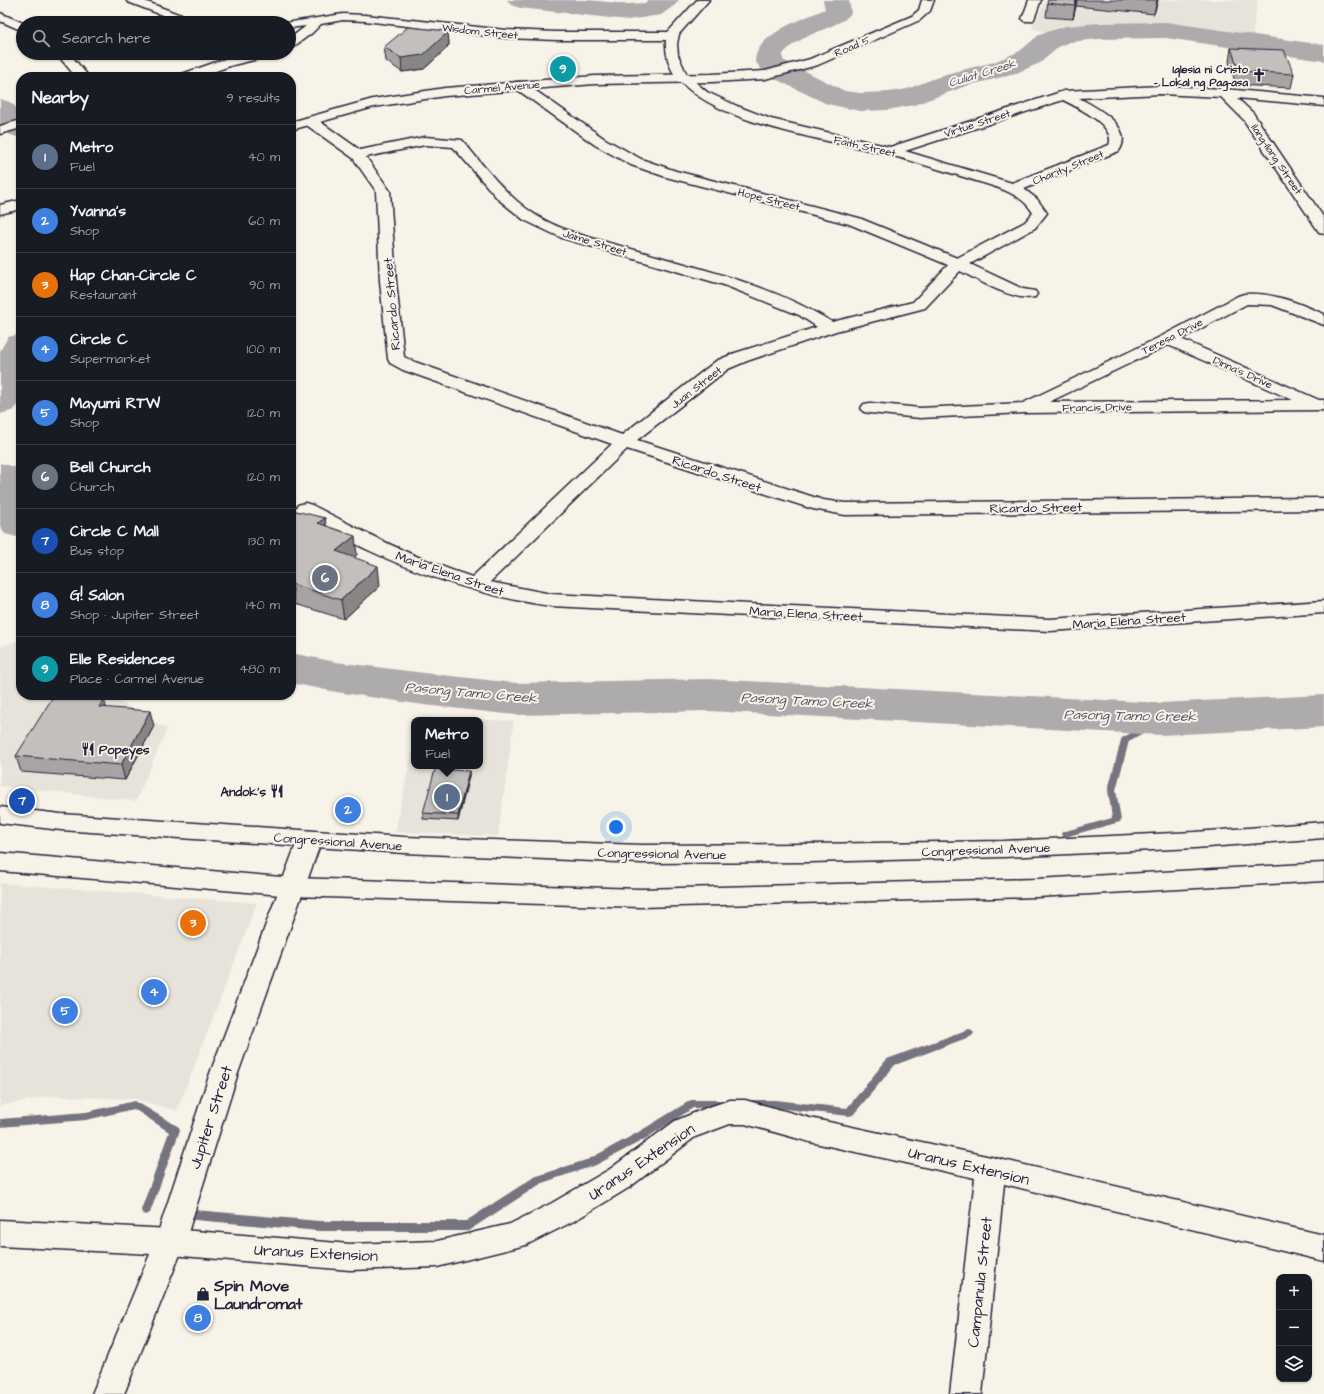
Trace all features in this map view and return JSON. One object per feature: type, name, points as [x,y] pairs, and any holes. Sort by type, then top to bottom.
[{"type":"street","points":[[132,0],[174,16]]},
{"type":"street","points":[[672,36],[703,0]]},
{"type":"street","name":"Road 5","points":[[765,75],[814,62],[916,18],[924,11],[928,0]]},
{"type":"street","points":[[1028,18],[1035,0]]},
{"type":"street","points":[[0,16],[16,24]]},
{"type":"street","name":"Wisdom Street","points":[[296,24],[343,17],[365,18],[513,35],[672,36]]},
{"type":"street","points":[[296,39],[308,31],[317,21]]},
{"type":"street","name":"Faith Street","points":[[672,36],[672,56],[675,66],[684,78],[697,90],[724,106],[749,116],[810,134],[890,151],[1013,188],[1029,198],[1036,205],[1040,213],[1030,225],[1013,236],[958,264]]},
{"type":"street","points":[[68,60],[79,72]]},
{"type":"street","points":[[200,72],[237,60]]},
{"type":"street","name":"Carmel Avenue","points":[[296,125],[373,103],[445,92],[595,80],[765,75]]},
{"type":"street","name":"Hope Street","points":[[519,85],[600,142],[636,162],[671,174],[854,221],[958,264],[1020,293],[1029,294]]},
{"type":"street","name":"Virtue Street","points":[[890,151],[1064,95],[1160,90],[1224,93],[1324,102]]},
{"type":"street","name":"Ilang-Ilang Street","points":[[1224,93],[1248,116],[1324,229]]},
{"type":"street","name":"Charity Street","points":[[1013,188],[1114,148],[1117,140],[1115,131],[1104,119],[1064,95]]},
{"type":"street","name":"Ricardo Street","points":[[310,121],[358,154],[383,192],[388,281],[396,359],[409,366],[624,442],[775,492],[820,505],[846,509],[1324,504]]},
{"type":"street","points":[[0,130],[16,125]]},
{"type":"street","name":"Jaime Street","points":[[358,154],[425,141],[447,141],[457,143],[503,196],[529,217],[567,235],[730,282],[805,312],[830,328]]},
{"type":"street","name":"Juan Street","points":[[475,585],[624,442],[722,365],[740,357],[830,328],[919,305],[958,264]]},
{"type":"street","name":"Teresa Drive","points":[[1024,408],[1168,339],[1244,299],[1255,297],[1269,298],[1324,320]]},
{"type":"street","name":"Dinna's Drive","points":[[1168,339],[1321,405]]},
{"type":"street","name":"Francis Drive","points":[[870,408],[920,413],[1024,408],[1321,405]]},
{"type":"street","name":"Maria Elena Street","points":[[305,509],[386,551],[419,565],[475,585],[502,592],[550,600],[1050,625],[1324,607]]},
{"type":"street","name":"Congressional Avenue","points":[[0,816],[61,822],[404,845],[642,854],[1012,849],[1195,840],[1324,830]]},
{"type":"street","name":"Jupiter Street","points":[[108,1394],[170,1242],[223,1076],[310,839]]},
{"type":"street","points":[[0,862],[293,887],[648,898],[1036,888],[1324,872]]},
{"type":"street","name":"Uranus Extension","points":[[0,1233],[170,1242],[350,1257],[438,1254],[515,1236],[563,1212],[620,1178],[685,1129],[701,1121],[730,1112],[745,1112],[810,1130],[991,1169],[1324,1248]]},
{"type":"street","name":"Campanula Street","points":[[966,1394],[991,1169]]},
{"type":"shaded area","points":[[1046,0],[1258,0],[1252,36],[1150,26],[1058,27],[1046,33],[1032,28]]},
{"type":"shaded area","points":[[16,641],[16,700],[117,700],[167,729],[136,801],[0,786],[0,647]]},
{"type":"shaded area","points":[[483,720],[514,721],[498,836],[395,832],[411,757],[411,769],[483,769]]},
{"type":"shaded area","points":[[0,883],[257,903],[177,1111],[136,1099],[49,1096],[0,1106]]},
{"type":"building","points":[[1048,0],[1076,0],[1075,6],[1047,3]]},
{"type":"building","points":[[408,27],[448,31],[423,55],[401,58],[384,47]]},
{"type":"building","points":[[1231,48],[1284,50],[1294,74],[1239,71]]},
{"type":"building","points":[[296,511],[325,518],[318,523],[355,536],[336,551],[378,566],[341,600],[296,585]]},
{"type":"building","name":"Popeyes","points":[[51,700],[103,700],[99,707],[150,711],[121,765],[16,756]]},
{"type":"building","points":[[435,769],[469,771],[458,815],[423,813]]},
{"type":"waterway","name":"Culiat Creek","points":[[520,0],[628,12],[652,10],[666,0]]},
{"type":"waterway","name":"Culiat Creek","points":[[836,0],[838,13],[783,40],[770,52],[769,61],[775,68],[837,98],[860,102],[888,101],[914,96],[956,80],[1004,68],[1030,57],[1050,40],[1066,34],[1099,31],[1166,30],[1324,53]]},
{"type":"waterway","points":[[0,108],[16,124]]},
{"type":"waterway","name":"Pasong Tamo Creek","points":[[0,402],[16,359]]},
{"type":"waterway","name":"Pasong Tamo Creek","points":[[0,476],[7,503],[16,517]]},
{"type":"waterway","name":"Pasong Tamo Creek","points":[[296,669],[336,677],[424,689],[516,699],[708,695],[1161,719],[1324,711]]},
{"type":"waterway","points":[[1065,834],[1117,820],[1112,790],[1125,740],[1161,719]]},
{"type":"waterway","points":[[749,1104],[775,1104],[849,1112],[891,1062],[969,1033]]},
{"type":"waterway","points":[[195,1215],[319,1226],[468,1226],[538,1180],[592,1162],[641,1136],[691,1104],[728,1104]]},
{"type":"waterway","points":[[0,1123],[86,1116],[135,1105],[175,1130],[146,1210]]},
{"type":"place","name":"Elle Residences","points":[[563,69]]},
{"type":"place","name":"Iglesia ni Cristo - Lokal ng Pag-asa","points":[[1259,75]]},
{"type":"place","name":"Bell Church","points":[[325,578]]},
{"type":"place","name":"Popeyes","points":[[88,749]]},
{"type":"place","name":"Andok's","points":[[277,791]]},
{"type":"place","name":"Metro","points":[[447,797]]},
{"type":"place","name":"Circle C Mall","points":[[22,801]]},
{"type":"place","name":"Yvanna's","points":[[348,810]]},
{"type":"place","name":"Hap Chan-Circle C","points":[[193,923]]},
{"type":"place","name":"Circle C","points":[[154,992]]},
{"type":"place","name":"Mayumi RTW","points":[[65,1011]]},
{"type":"place","name":"Spin Move Laundromat","points":[[203,1294]]},
{"type":"place","name":"G! Salon","points":[[198,1318]]}]
